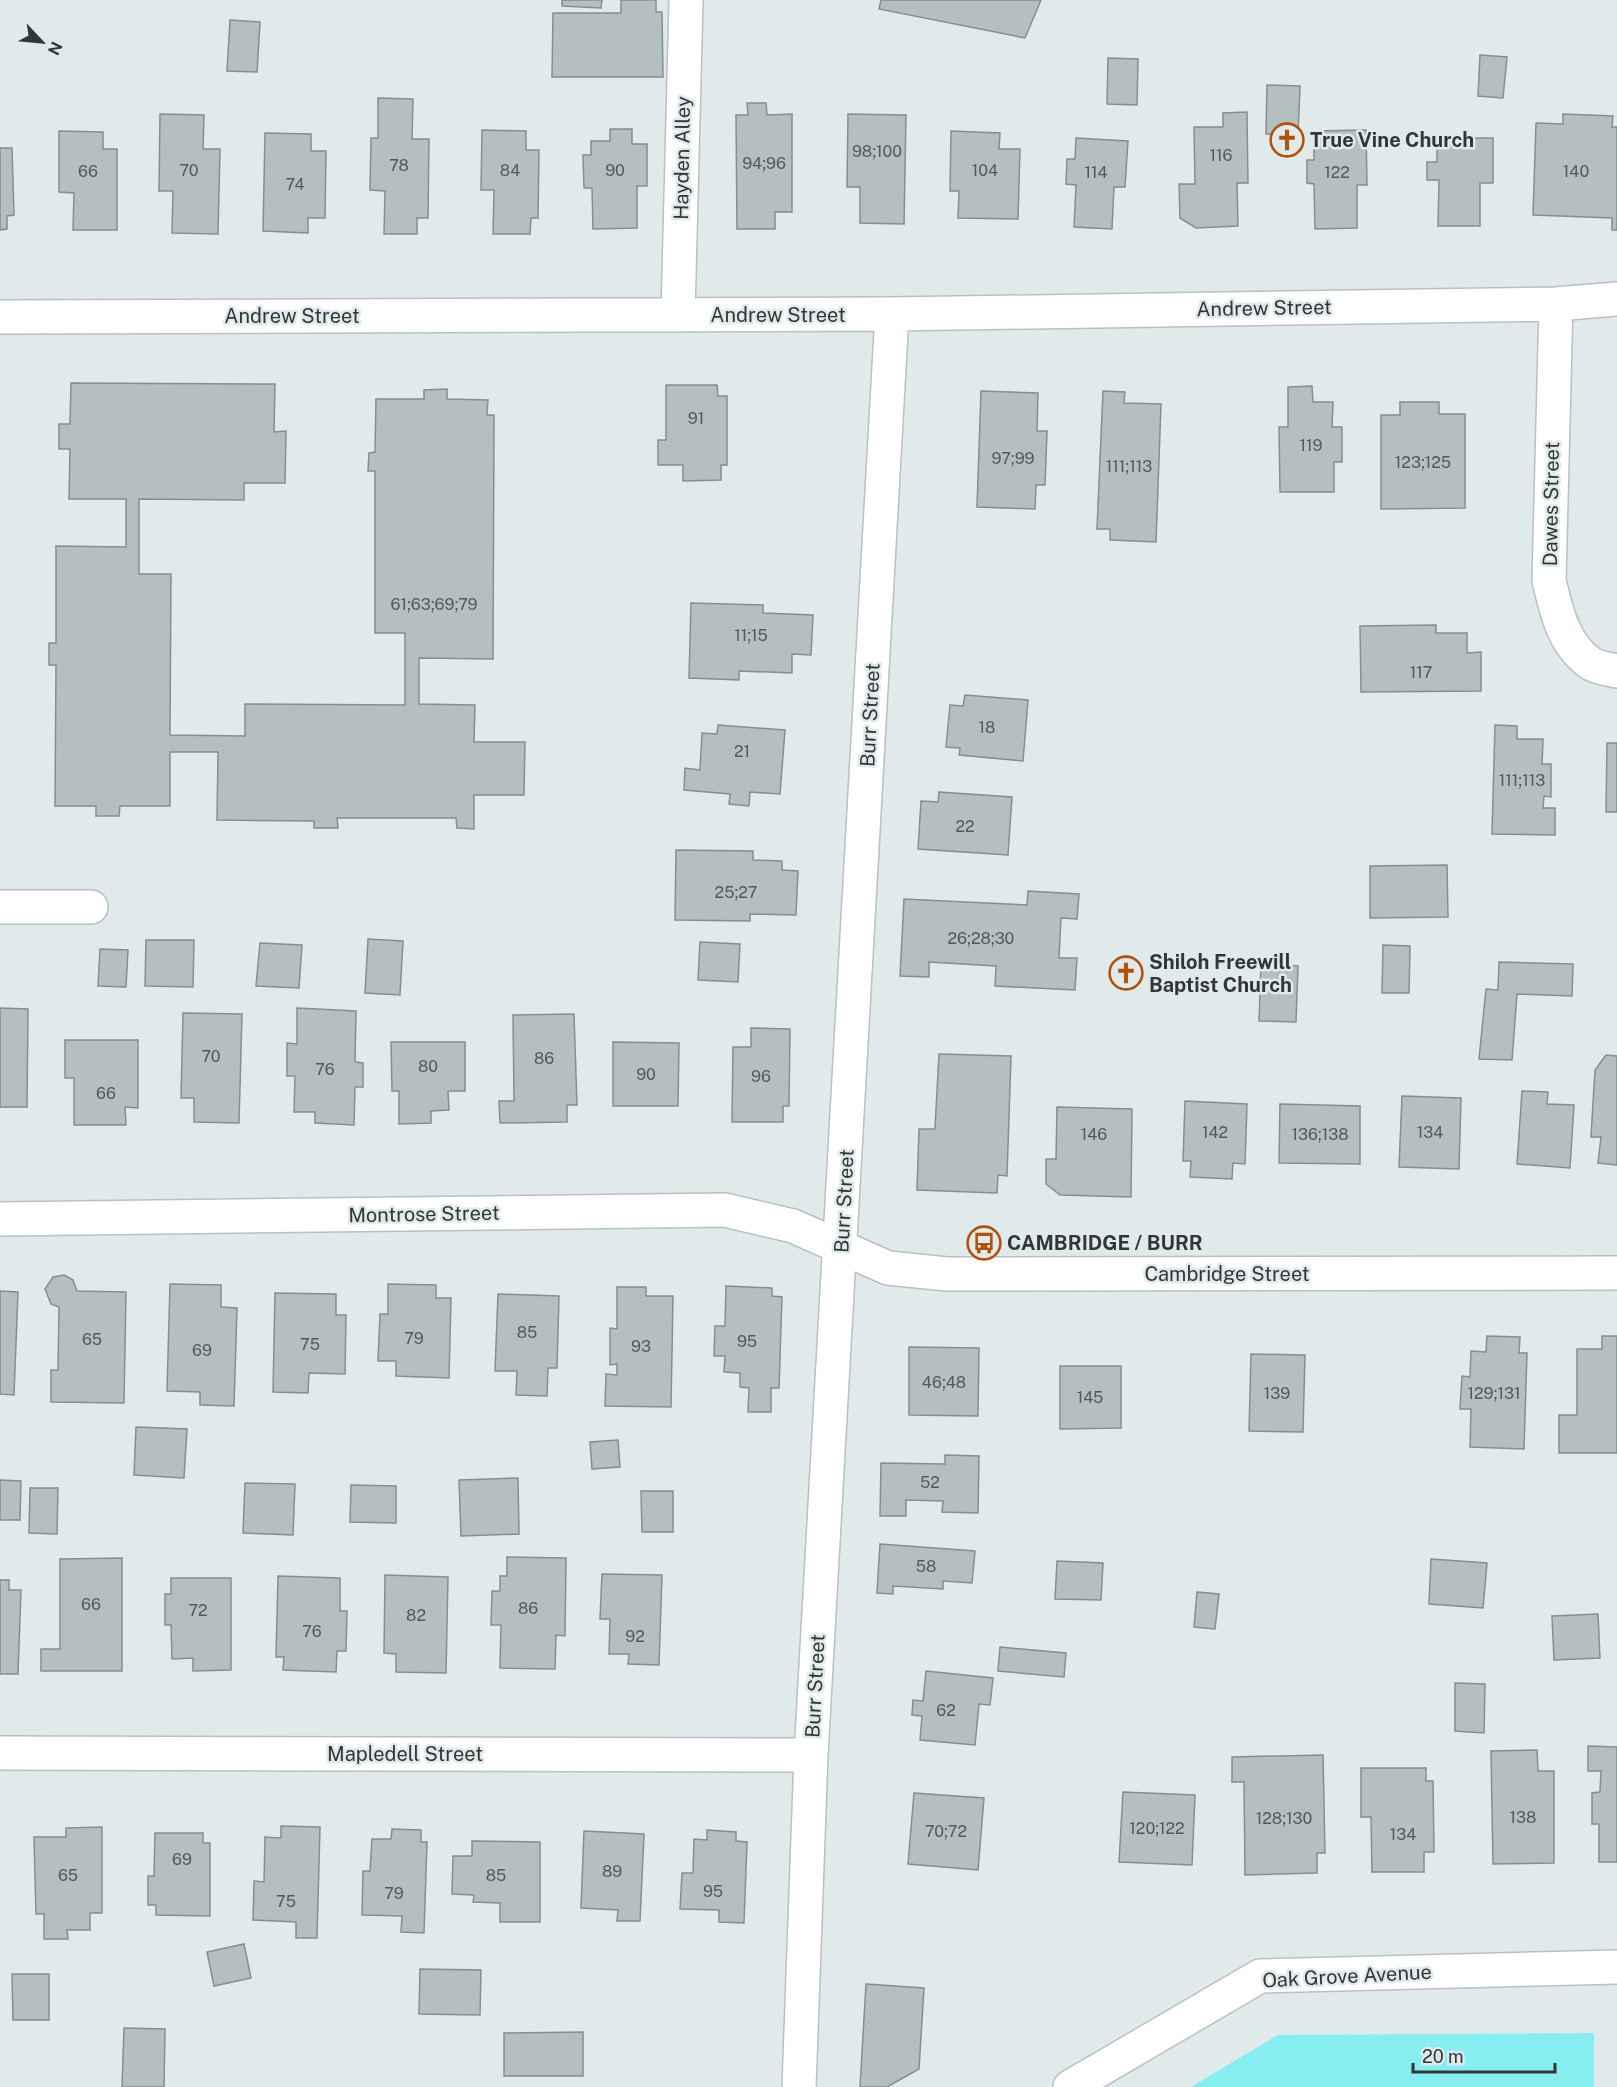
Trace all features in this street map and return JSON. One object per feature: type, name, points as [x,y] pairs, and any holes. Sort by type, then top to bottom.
[{"type":"street","name":"Hayden Alley","points":[[678,315],[686,0]]},
{"type":"street","name":"Andrew Street","points":[[0,317],[892,314],[1556,304],[1609,300]]},
{"type":"street","name":"Dawes Street","points":[[1556,304],[1549,580],[1559,623],[1575,647],[1591,664],[1617,671]]},
{"type":"street","name":"Burr Street","points":[[799,2087],[811,1755],[892,314]]},
{"type":"street","points":[[0,907],[91,907]]},
{"type":"street","name":"Montrose Street","points":[[0,1219],[725,1210],[793,1226],[841,1248]]},
{"type":"street","name":"Cambridge Street","points":[[841,1248],[888,1268],[947,1275],[1617,1273]]},
{"type":"street","name":"Mapledell Street","points":[[0,1753],[811,1755]]},
{"type":"street","name":"Oak Grove Avenue","points":[[1070,2087],[1260,1976],[1617,1967]]},
{"type":"shaded area","points":[[1594,2033],[1594,2087],[1191,2087],[1278,2035]]},
{"type":"building","points":[[562,0],[602,0],[601,8],[562,6]]},
{"type":"building","points":[[621,0],[656,0],[656,12],[662,12],[663,77],[552,77],[553,13],[621,13]]},
{"type":"building","points":[[881,0],[1041,0],[1025,38],[879,9]]},
{"type":"building","points":[[230,20],[260,22],[257,72],[227,71]]},
{"type":"building","points":[[1480,55],[1507,57],[1503,98],[1478,96]]},
{"type":"building","points":[[1108,58],[1138,59],[1137,105],[1107,104]]},
{"type":"building","points":[[1267,85],[1300,86],[1298,135],[1266,134]]},
{"type":"building","points":[[378,98],[413,99],[412,139],[429,139],[428,218],[417,218],[417,234],[384,234],[385,191],[370,190],[371,138],[378,138]]},
{"type":"building","points":[[747,103],[766,103],[767,115],[792,114],[792,212],[775,212],[775,229],[737,229],[736,115],[748,115]]},
{"type":"building","points":[[1247,112],[1248,183],[1237,183],[1238,226],[1196,228],[1180,218],[1179,184],[1195,184],[1194,127],[1223,127],[1223,113]]},
{"type":"building","points":[[160,114],[204,115],[203,149],[220,149],[218,234],[172,233],[173,191],[159,191]]},
{"type":"building","points":[[848,114],[906,115],[904,224],[860,223],[860,187],[847,187]]},
{"type":"building","points":[[1563,114],[1613,116],[1612,127],[1617,127],[1617,230],[1612,230],[1612,218],[1533,215],[1536,123],[1563,124]]},
{"type":"building","points":[[610,129],[632,129],[632,144],[647,144],[647,186],[637,186],[637,228],[593,229],[592,188],[584,188],[583,155],[591,155],[591,141],[610,141]]},
{"type":"building","points":[[482,130],[526,131],[526,150],[539,150],[538,218],[531,218],[530,234],[493,234],[494,190],[481,190]]},
{"type":"building","points":[[1366,130],[1367,185],[1357,185],[1357,228],[1315,229],[1314,184],[1307,183],[1307,160],[1314,160],[1314,131]]},
{"type":"building","points":[[59,131],[103,132],[103,149],[117,149],[117,230],[73,230],[74,193],[59,192]]},
{"type":"building","points":[[951,131],[1000,133],[999,149],[1020,149],[1018,219],[958,218],[959,191],[950,191]]},
{"type":"building","points":[[265,133],[311,134],[311,151],[326,151],[325,218],[308,218],[308,233],[263,231]]},
{"type":"building","points":[[1076,138],[1128,141],[1125,187],[1114,187],[1112,229],[1074,227],[1076,185],[1066,184],[1067,159],[1075,159]]},
{"type":"building","points":[[1437,138],[1493,138],[1493,183],[1480,183],[1480,226],[1438,226],[1439,180],[1427,180],[1427,162],[1437,162]]},
{"type":"building","points":[[0,148],[12,148],[14,215],[7,216],[7,229],[0,230]]},
{"type":"building","points":[[71,383],[275,384],[274,432],[286,431],[285,483],[244,483],[244,500],[139,499],[139,574],[171,574],[170,735],[245,736],[245,704],[405,705],[405,633],[375,633],[375,471],[368,471],[369,453],[375,452],[376,399],[424,399],[424,390],[447,389],[447,399],[488,400],[487,415],[494,415],[493,659],[419,658],[419,704],[475,705],[474,742],[525,742],[524,795],[474,795],[474,829],[457,828],[456,818],[337,818],[338,828],[314,828],[314,821],[217,820],[218,752],[170,752],[170,806],[120,806],[119,816],[96,816],[96,806],[55,806],[56,665],[49,665],[49,643],[56,643],[56,546],[126,547],[126,499],[69,499],[70,449],[59,449],[59,424],[70,424]]},
{"type":"building","points":[[666,385],[717,385],[718,396],[727,396],[727,465],[721,465],[721,480],[683,481],[683,465],[658,465],[658,440],[666,440]]},
{"type":"building","points":[[1312,386],[1313,402],[1333,402],[1332,427],[1342,427],[1342,462],[1334,462],[1334,492],[1280,492],[1279,427],[1288,427],[1288,387]]},
{"type":"building","points":[[981,391],[1038,393],[1037,431],[1047,431],[1045,485],[1036,485],[1035,509],[977,507]]},
{"type":"building","points":[[1103,391],[1125,392],[1124,403],[1161,404],[1156,542],[1110,540],[1110,529],[1097,529]]},
{"type":"building","points":[[1400,402],[1439,402],[1439,414],[1465,414],[1465,508],[1381,509],[1381,415],[1400,415]]},
{"type":"building","points":[[691,603],[763,605],[763,613],[813,615],[811,655],[792,654],[792,673],[739,671],[739,680],[689,678]]},
{"type":"building","points":[[1436,625],[1436,633],[1467,633],[1467,653],[1481,652],[1481,691],[1361,692],[1360,626]]},
{"type":"building","points":[[965,695],[1028,700],[1023,761],[959,755],[960,748],[946,747],[950,705],[963,706]]},
{"type":"building","points":[[718,725],[785,730],[780,794],[750,792],[749,806],[729,804],[730,794],[684,790],[685,768],[700,770],[702,733],[717,734]]},
{"type":"building","points":[[1495,725],[1517,726],[1517,739],[1543,739],[1542,764],[1551,764],[1551,797],[1544,796],[1543,808],[1555,808],[1555,835],[1492,834]]},
{"type":"building","points":[[1607,743],[1617,743],[1617,812],[1606,812]]},
{"type":"building","points":[[939,792],[1012,797],[1008,855],[918,849],[921,801],[938,802]]},
{"type":"building","points":[[676,850],[753,851],[753,860],[782,861],[782,870],[798,871],[796,915],[750,914],[750,921],[675,920]]},
{"type":"building","points":[[1447,865],[1448,917],[1370,918],[1370,866]]},
{"type":"building","points":[[1028,891],[1079,894],[1077,919],[1061,918],[1059,958],[1077,958],[1075,990],[995,986],[996,966],[929,962],[929,977],[900,976],[904,899],[1027,905]]},
{"type":"building","points":[[368,939],[403,941],[400,995],[365,993]]},
{"type":"building","points":[[146,940],[194,940],[193,987],[145,986]]},
{"type":"building","points":[[700,942],[740,944],[738,982],[698,980]]},
{"type":"building","points":[[260,943],[302,945],[299,988],[256,986]]},
{"type":"building","points":[[1383,945],[1410,946],[1409,993],[1382,993]]},
{"type":"building","points":[[100,949],[128,950],[126,987],[98,986]]},
{"type":"building","points":[[1499,962],[1573,964],[1572,996],[1517,994],[1512,1060],[1479,1059],[1486,989],[1498,990]]},
{"type":"building","points":[[1261,964],[1298,966],[1296,1022],[1259,1021]]},
{"type":"building","points":[[0,1008],[28,1009],[27,1107],[0,1107]]},
{"type":"building","points":[[297,1008],[356,1011],[355,1062],[363,1063],[363,1087],[355,1087],[354,1125],[315,1123],[315,1112],[294,1112],[295,1076],[287,1076],[287,1043],[297,1044]]},
{"type":"building","points":[[183,1013],[242,1014],[239,1123],[194,1122],[194,1098],[181,1098]]},
{"type":"building","points":[[574,1014],[577,1105],[567,1105],[567,1122],[500,1123],[499,1101],[514,1101],[513,1015]]},
{"type":"building","points":[[751,1028],[790,1029],[789,1106],[783,1106],[783,1122],[732,1122],[733,1047],[751,1047]]},
{"type":"building","points":[[65,1040],[138,1040],[138,1108],[125,1107],[126,1125],[74,1125],[74,1078],[65,1078]]},
{"type":"building","points":[[391,1042],[465,1042],[465,1091],[448,1091],[449,1110],[431,1111],[431,1123],[399,1124],[399,1091],[392,1091]]},
{"type":"building","points":[[613,1042],[679,1043],[678,1106],[613,1106]]},
{"type":"building","points":[[939,1054],[1011,1056],[1007,1176],[998,1175],[997,1193],[917,1190],[919,1129],[935,1129]]},
{"type":"building","points":[[1606,1055],[1617,1056],[1617,1165],[1598,1163],[1601,1137],[1591,1137],[1595,1070]]},
{"type":"building","points":[[1522,1091],[1548,1092],[1547,1104],[1574,1105],[1570,1168],[1517,1164]]},
{"type":"building","points":[[1402,1096],[1461,1098],[1459,1169],[1399,1167]]},
{"type":"building","points":[[1185,1101],[1247,1104],[1245,1164],[1233,1163],[1232,1179],[1190,1177],[1191,1161],[1183,1161]]},
{"type":"building","points":[[1280,1104],[1360,1106],[1360,1164],[1279,1163]]},
{"type":"building","points":[[1057,1107],[1132,1109],[1131,1197],[1060,1195],[1046,1184],[1046,1159],[1056,1159]]},
{"type":"building","points":[[64,1275],[73,1280],[77,1291],[126,1292],[124,1403],[51,1402],[51,1370],[58,1370],[59,1307],[51,1304],[45,1289],[53,1277]]},
{"type":"building","points":[[170,1284],[221,1285],[221,1307],[237,1308],[234,1406],[200,1405],[200,1392],[167,1391]]},
{"type":"building","points":[[388,1284],[436,1285],[436,1298],[451,1298],[449,1378],[396,1376],[396,1361],[378,1361],[380,1314],[388,1314]]},
{"type":"building","points":[[726,1286],[772,1288],[772,1296],[782,1297],[779,1388],[771,1388],[771,1412],[748,1412],[749,1388],[740,1387],[740,1373],[724,1372],[725,1356],[714,1356],[715,1326],[725,1326]]},
{"type":"building","points":[[617,1287],[646,1287],[646,1296],[673,1296],[671,1407],[605,1406],[606,1374],[617,1375],[617,1364],[610,1365],[610,1328],[617,1329]]},
{"type":"building","points":[[0,1291],[18,1292],[14,1395],[0,1394]]},
{"type":"building","points":[[275,1293],[336,1294],[336,1315],[346,1315],[345,1374],[309,1373],[308,1393],[273,1392]]},
{"type":"building","points":[[498,1294],[559,1296],[557,1368],[548,1368],[547,1396],[516,1395],[517,1371],[495,1371]]},
{"type":"building","points":[[1487,1336],[1520,1337],[1519,1353],[1527,1353],[1524,1449],[1470,1447],[1471,1409],[1460,1409],[1462,1376],[1470,1377],[1471,1351],[1486,1352]]},
{"type":"building","points":[[1602,1336],[1617,1336],[1617,1453],[1559,1453],[1559,1415],[1577,1415],[1577,1349],[1602,1349]]},
{"type":"building","points":[[909,1347],[979,1348],[978,1416],[909,1415]]},
{"type":"building","points":[[1251,1354],[1305,1355],[1303,1432],[1249,1431]]},
{"type":"building","points":[[1060,1366],[1121,1366],[1121,1428],[1060,1429]]},
{"type":"building","points":[[136,1427],[187,1429],[184,1478],[134,1475]]},
{"type":"building","points":[[618,1440],[620,1467],[592,1469],[590,1442]]},
{"type":"building","points":[[945,1455],[979,1456],[978,1513],[942,1512],[943,1501],[906,1500],[906,1516],[880,1516],[881,1463],[945,1464]]},
{"type":"building","points":[[518,1478],[519,1534],[461,1536],[459,1480]]},
{"type":"building","points":[[0,1480],[21,1481],[20,1520],[0,1520]]},
{"type":"building","points":[[245,1483],[295,1484],[293,1535],[243,1533]]},
{"type":"building","points":[[351,1485],[396,1486],[396,1523],[350,1522]]},
{"type":"building","points":[[30,1488],[58,1488],[57,1534],[29,1533]]},
{"type":"building","points":[[641,1491],[673,1491],[673,1532],[642,1532]]},
{"type":"building","points":[[880,1544],[975,1551],[972,1583],[943,1581],[943,1589],[893,1586],[893,1594],[877,1593]]},
{"type":"building","points":[[507,1557],[566,1558],[565,1636],[556,1635],[555,1669],[500,1668],[501,1625],[491,1625],[492,1591],[500,1591],[500,1576],[507,1576]]},
{"type":"building","points":[[122,1558],[122,1671],[41,1671],[41,1649],[60,1649],[60,1559]]},
{"type":"building","points":[[1431,1559],[1487,1563],[1483,1608],[1429,1604]]},
{"type":"building","points":[[1057,1561],[1103,1563],[1101,1600],[1055,1599]]},
{"type":"building","points":[[602,1574],[662,1575],[659,1665],[628,1664],[629,1654],[609,1654],[610,1619],[600,1619]]},
{"type":"building","points":[[385,1575],[448,1577],[446,1673],[396,1672],[396,1654],[384,1653]]},
{"type":"building","points":[[278,1576],[340,1578],[340,1611],[347,1611],[346,1651],[337,1651],[336,1672],[283,1670],[284,1657],[276,1657]]},
{"type":"building","points":[[171,1578],[231,1578],[231,1670],[193,1671],[193,1658],[172,1659],[171,1625],[165,1625],[165,1594],[171,1594]]},
{"type":"building","points":[[0,1580],[9,1580],[9,1590],[21,1590],[18,1674],[0,1674]]},
{"type":"building","points":[[1197,1592],[1219,1594],[1215,1629],[1194,1627]]},
{"type":"building","points":[[1598,1614],[1600,1658],[1554,1660],[1552,1616]]},
{"type":"building","points":[[1000,1647],[1066,1653],[1064,1677],[998,1671]]},
{"type":"building","points":[[926,1671],[993,1678],[990,1705],[979,1704],[975,1745],[920,1740],[922,1716],[912,1715],[913,1700],[923,1701]]},
{"type":"building","points":[[1455,1683],[1485,1684],[1484,1733],[1455,1731]]},
{"type":"building","points":[[1588,1746],[1617,1747],[1617,1862],[1599,1862],[1599,1824],[1592,1824],[1592,1793],[1600,1792],[1601,1771],[1588,1771]]},
{"type":"building","points":[[1537,1750],[1538,1771],[1554,1771],[1554,1863],[1493,1864],[1491,1751]]},
{"type":"building","points":[[1323,1755],[1325,1853],[1317,1853],[1317,1873],[1245,1875],[1244,1782],[1232,1782],[1232,1757]]},
{"type":"building","points":[[1361,1768],[1426,1768],[1426,1781],[1433,1781],[1434,1852],[1424,1852],[1424,1872],[1372,1872],[1371,1817],[1361,1817]]},
{"type":"building","points":[[1123,1792],[1195,1795],[1192,1865],[1119,1862]]},
{"type":"building","points":[[914,1793],[984,1798],[978,1870],[908,1864]]},
{"type":"building","points":[[281,1826],[320,1827],[317,1938],[296,1938],[296,1922],[253,1920],[254,1881],[264,1882],[265,1837],[281,1838]]},
{"type":"building","points":[[102,1827],[102,1913],[90,1913],[90,1930],[67,1930],[68,1939],[44,1939],[44,1914],[36,1914],[34,1837],[66,1837],[66,1828]]},
{"type":"building","points":[[392,1829],[421,1830],[421,1842],[427,1842],[424,1933],[401,1932],[402,1916],[362,1915],[363,1871],[370,1871],[372,1839],[391,1839]]},
{"type":"building","points":[[707,1830],[736,1832],[736,1841],[747,1842],[744,1923],[719,1922],[719,1910],[680,1909],[682,1873],[693,1873],[694,1839],[707,1840]]},
{"type":"building","points":[[584,1831],[644,1834],[640,1921],[617,1921],[618,1910],[581,1908]]},
{"type":"building","points":[[155,1833],[203,1833],[203,1843],[210,1843],[210,1916],[156,1915],[156,1905],[148,1905],[148,1876],[154,1876]]},
{"type":"building","points":[[472,1841],[540,1842],[540,1922],[500,1922],[500,1903],[473,1902],[474,1895],[452,1894],[453,1856],[472,1856]]},
{"type":"building","points":[[244,1944],[251,1978],[214,1986],[207,1952]]},
{"type":"building","points":[[420,1969],[481,1970],[480,2015],[419,2014]]},
{"type":"building","points":[[12,1974],[49,1974],[49,2020],[13,2020]]},
{"type":"building","points":[[866,1984],[924,1988],[919,2069],[887,2087],[860,2087]]},
{"type":"building","points":[[124,2028],[165,2029],[164,2087],[122,2087]]},
{"type":"building","points":[[583,2032],[583,2076],[504,2076],[504,2033]]},
{"type":"place","name":"True Vine Church","points":[[1287,140]]},
{"type":"place","name":"Shiloh Freewill Baptist Church","points":[[1126,973]]},
{"type":"place","name":"CAMBRIDGE / BURR","points":[[984,1243]]}]
